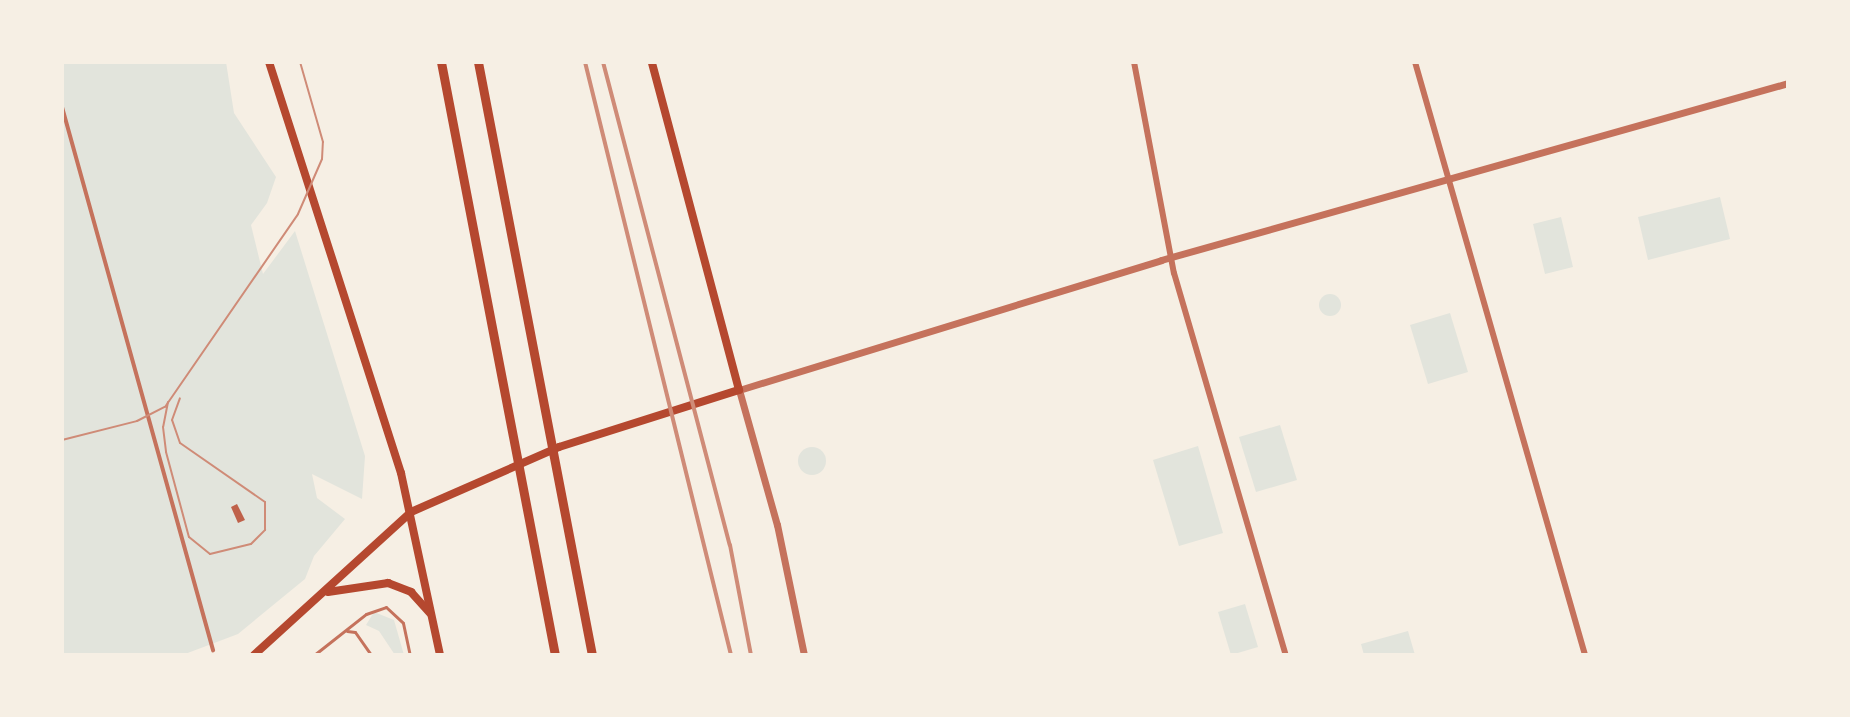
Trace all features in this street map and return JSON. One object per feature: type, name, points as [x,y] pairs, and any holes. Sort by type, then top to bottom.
[{"type":"main road","points":[[269,62],[411,512],[440,655]]},
{"type":"main road","points":[[441,62],[555,655]]},
{"type":"main road","points":[[478,62],[592,655]]},
{"type":"main road","points":[[254,655],[327,592],[411,512],[559,447],[739,390],[652,62]]},
{"type":"main road","points":[[327,592],[388,583],[411,592],[432,616]]},
{"type":"street","points":[[1134,62],[1171,257],[1286,655]]},
{"type":"street","points":[[1415,62],[1585,655]]},
{"type":"street","points":[[804,655],[775,515],[739,390],[1171,257],[1788,83]]},
{"type":"street","points":[[62,107],[213,650]]},
{"type":"lane","points":[[314,655],[366,614],[386,607],[403,623],[410,655]]},
{"type":"lane","points":[[343,632],[355,632],[371,655]]},
{"type":"shaded area","points":[[62,62],[226,62],[234,113],[276,177],[267,203],[251,225],[263,274],[295,231],[365,456],[362,499],[312,474],[317,498],[345,519],[314,556],[305,579],[238,634],[185,654],[62,655]]},
{"type":"shaded area","points":[[1720,197],[1730,239],[1648,260],[1638,217]]},
{"type":"shaded area","points":[[1561,217],[1573,267],[1545,274],[1533,224]]},
{"type":"shaded area","points":[[1330,294],[1338,297],[1341,305],[1338,313],[1330,316],[1322,313],[1319,305],[1322,297]]},
{"type":"shaded area","points":[[1450,313],[1468,372],[1428,384],[1410,325]]},
{"type":"shaded area","points":[[1280,425],[1297,480],[1256,492],[1239,437]]},
{"type":"shaded area","points":[[1198,446],[1223,533],[1179,546],[1153,460]]},
{"type":"shaded area","points":[[812,447],[822,451],[826,461],[822,471],[812,475],[802,471],[798,461],[802,451]]},
{"type":"shaded area","points":[[1245,604],[1258,647],[1231,655],[1218,612]]},
{"type":"shaded area","points":[[374,612],[394,620],[404,655],[395,655],[379,631],[366,625]]},
{"type":"shaded area","points":[[1408,631],[1415,655],[1364,655],[1361,644]]},
{"type":"building","points":[[237,504],[245,520],[238,523],[231,507]]},
{"type":"tram line","points":[[62,440],[137,421],[165,407],[298,214],[322,159],[323,142],[300,62]]},
{"type":"tram line","points":[[168,402],[163,427],[166,452],[189,537],[210,554],[251,544],[265,530],[265,502],[180,443],[172,420],[180,398]]},
{"type":"railway","points":[[585,62],[731,655]]},
{"type":"railway","points":[[603,62],[730,545],[751,655]]}]
